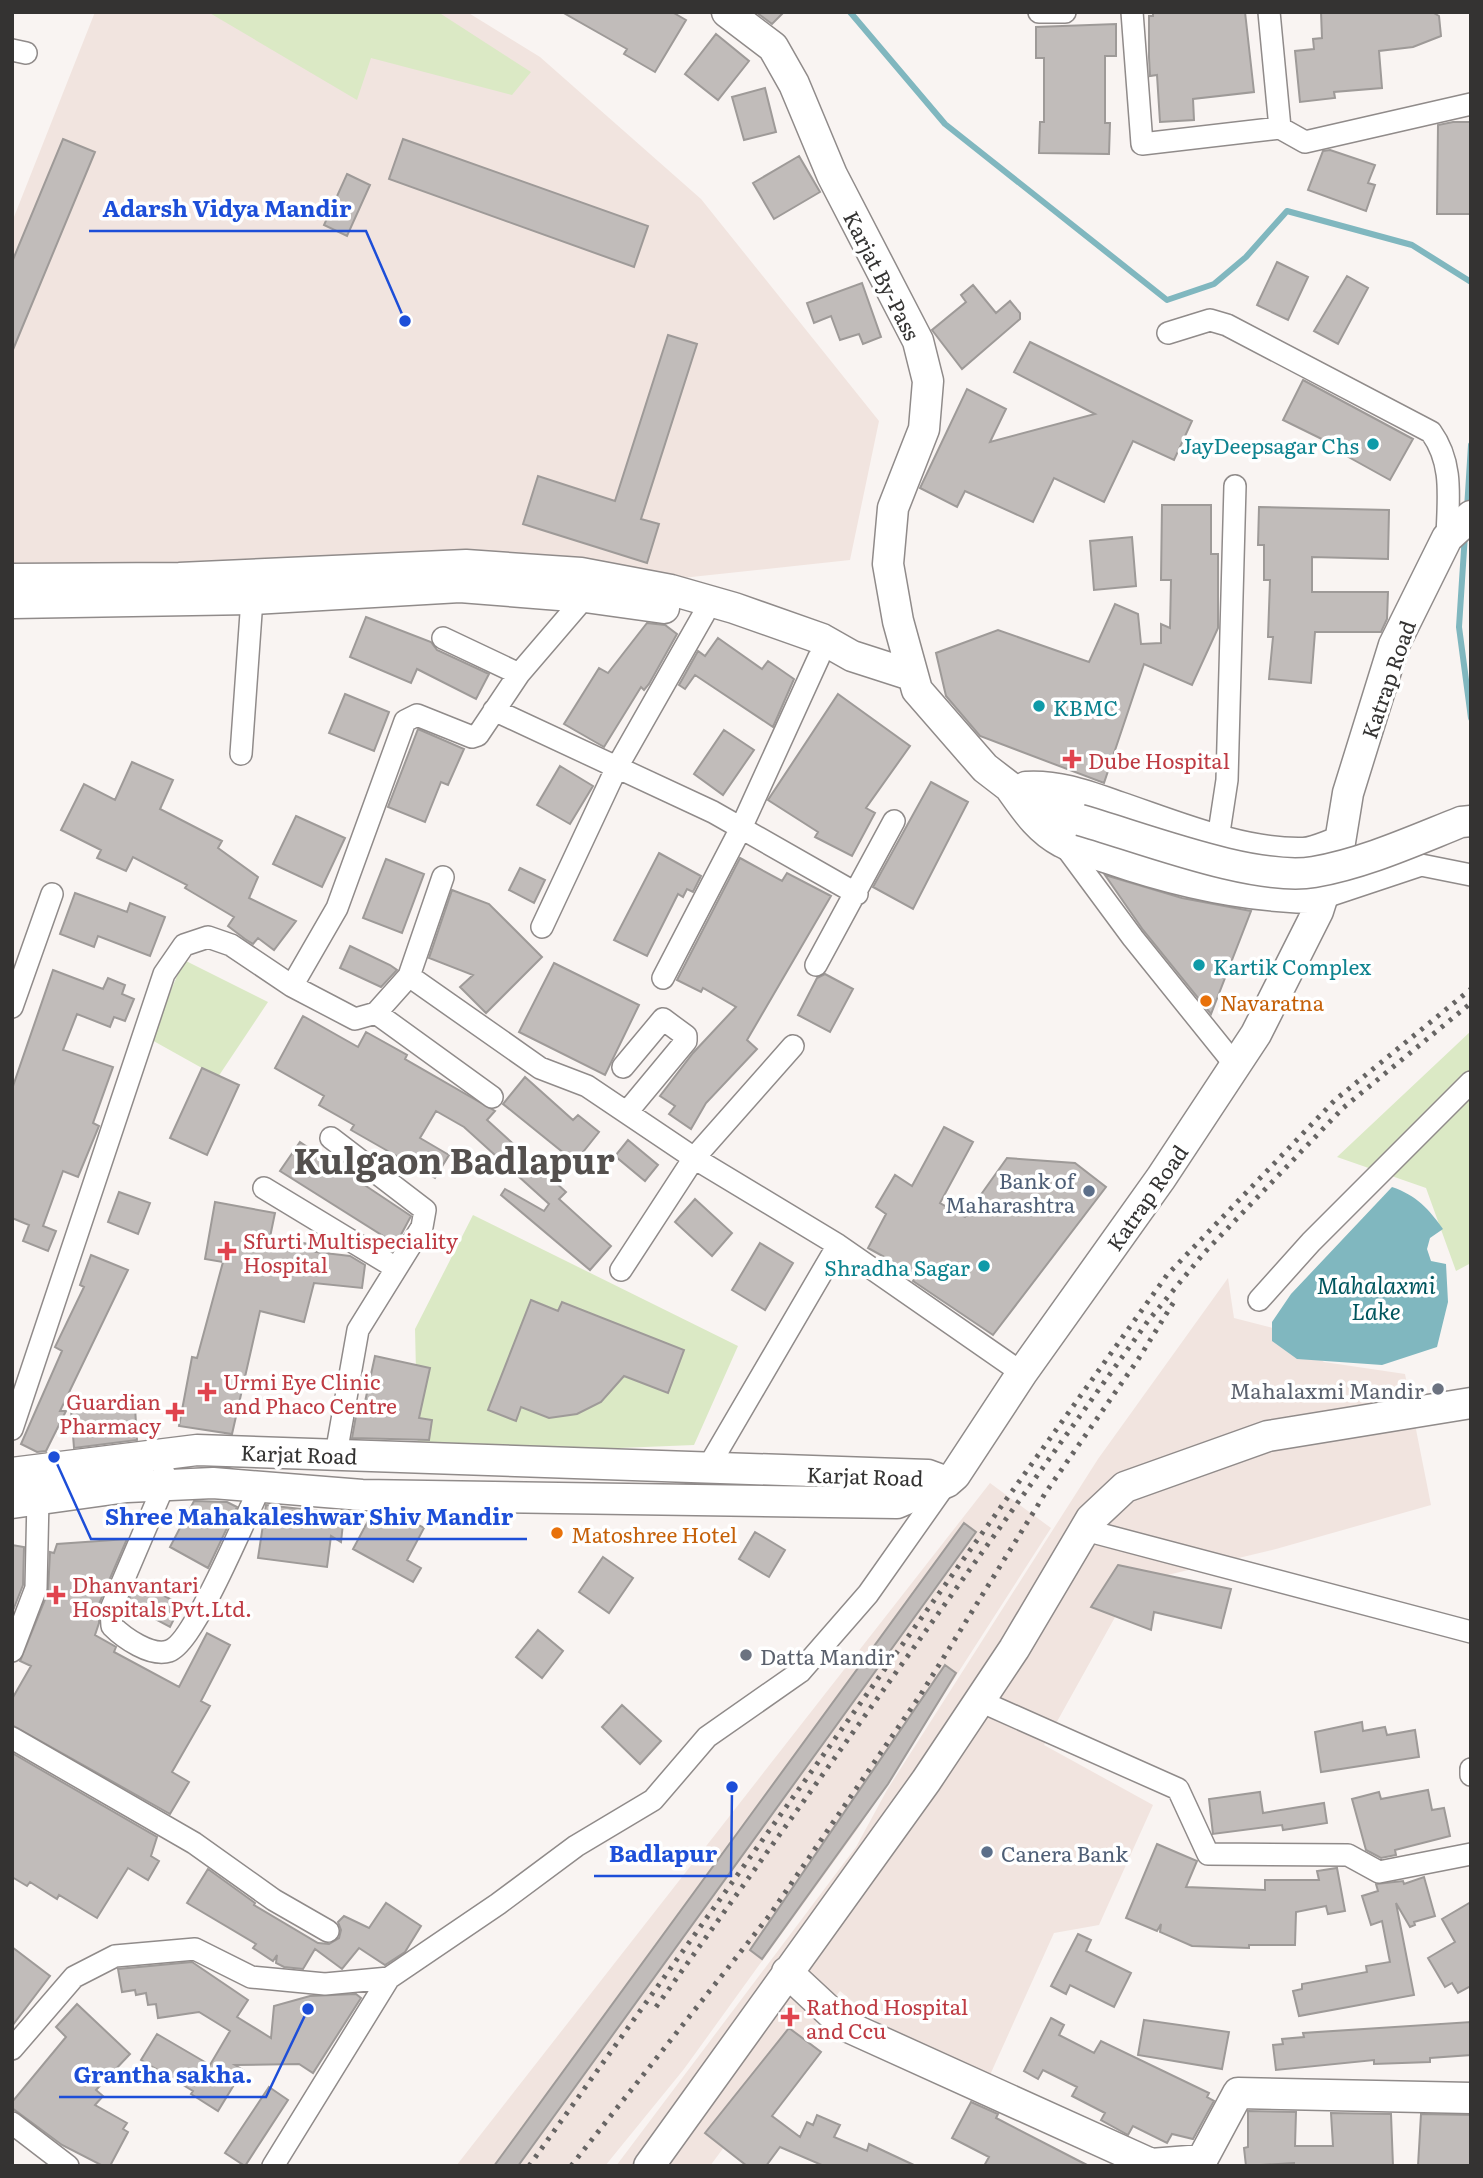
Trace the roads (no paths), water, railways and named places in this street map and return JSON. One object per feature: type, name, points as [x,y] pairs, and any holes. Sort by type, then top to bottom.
[{"type":"main road","name":"Karjat By-Pass","points":[[727,12],[773,47],[784,65],[832,175],[918,341],[928,381],[924,429],[893,508],[888,564],[911,675],[917,690],[985,768],[1071,831]]},
{"type":"main road","name":"Katrap Road","points":[[947,1482],[955,1475],[1021,1373],[1236,1066],[1287,973],[1322,898],[1340,842],[1348,793],[1394,645],[1458,527]]},
{"type":"main road","points":[[12,579],[179,578],[466,565],[588,586],[705,614],[819,657],[852,656]]},
{"type":"main road","points":[[12,603],[251,599],[460,587],[588,586],[671,590],[734,608],[822,639],[852,656],[911,675]]},
{"type":"main road","points":[[1011,788],[1048,786],[1078,793],[1219,839],[1269,849],[1306,853],[1340,842]]},
{"type":"main road","points":[[1071,831],[1262,873],[1312,873],[1379,855],[1461,822],[1471,821]]},
{"type":"main road","points":[[1071,831],[1140,869],[1226,890],[1285,898],[1322,898]]},
{"type":"main road","points":[[649,2166],[980,1701],[1091,1519],[1125,1487],[1268,1436],[1471,1403]]},
{"type":"main road","name":"Karjat Road","points":[[12,1472],[197,1450],[928,1475],[947,1482]]},
{"type":"main road","points":[[12,1451],[45,1468],[25,1501]]},
{"type":"main road","name":"Karjat Road","points":[[25,1501],[164,1485],[213,1483],[362,1495],[897,1503],[947,1482]]},
{"type":"main road","points":[[787,1972],[844,2025],[1151,2165],[1202,2160],[1238,2092],[1471,2098]]},
{"type":"street","points":[[1039,12],[1065,12]]},
{"type":"street","points":[[1132,12],[1142,144],[1280,128],[1305,142],[1471,104]]},
{"type":"street","points":[[1269,12],[1280,128]]},
{"type":"street","points":[[1168,333],[1210,320],[1227,325],[1430,432],[1446,457],[1458,527]]},
{"type":"street","points":[[1219,839],[1227,780],[1235,486]]},
{"type":"street","points":[[292,986],[341,898],[405,721],[417,715],[475,736],[519,674],[588,586]]},
{"type":"street","points":[[241,754],[251,599]]},
{"type":"street","points":[[541,927],[617,767],[705,614]]},
{"type":"street","points":[[443,638],[519,674]]},
{"type":"street","points":[[663,978],[741,828],[819,657]]},
{"type":"street","points":[[494,710],[741,828],[857,894]]},
{"type":"street","points":[[816,965],[857,894],[894,821]]},
{"type":"street","points":[[1071,831],[1133,938],[1236,1066]]},
{"type":"street","points":[[1322,898],[1421,865],[1471,875]]},
{"type":"street","points":[[12,1429],[164,974],[184,945],[208,937],[231,945],[292,986],[355,1019],[376,1013],[409,976],[443,877]]},
{"type":"street","points":[[12,1007],[52,894]]},
{"type":"street","points":[[409,976],[540,1068],[587,1086],[694,1157],[838,1245],[1021,1373]]},
{"type":"street","points":[[376,1013],[492,1097]]},
{"type":"street","points":[[623,1067],[663,1020],[686,1035],[686,1041],[627,1112]]},
{"type":"street","points":[[621,1270],[694,1157],[793,1046]]},
{"type":"street","points":[[1259,1300],[1311,1242],[1471,1082]]},
{"type":"street","points":[[331,1138],[421,1203],[425,1210],[422,1227],[358,1329],[336,1454]]},
{"type":"street","points":[[264,1188],[396,1268]]},
{"type":"street","points":[[707,1469],[838,1245]]},
{"type":"street","points":[[163,1454],[164,1485],[111,1609],[112,1626],[122,1636],[158,1654],[171,1651],[183,1642],[260,1487]]},
{"type":"street","points":[[273,2166],[388,1978],[498,1904],[576,1846],[653,1800],[707,1737],[800,1672],[867,1594],[947,1482]]},
{"type":"street","points":[[12,1651],[36,1588],[25,1501]]},
{"type":"street","points":[[1085,1530],[1471,1632]]},
{"type":"street","points":[[980,1701],[1178,1789],[1208,1854],[1348,1855],[1378,1872],[1471,1854]]},
{"type":"street","points":[[12,1738],[194,1843],[274,1900],[328,1931]]},
{"type":"street","points":[[1471,1769],[1471,1775]]},
{"type":"street","points":[[12,2049],[74,1977],[115,1956],[194,1949],[251,1977],[325,1984],[388,1978]]},
{"type":"street","points":[[12,2123],[68,2166]]},
{"type":"water","name":"Mahalaxmi Lake","points":[[1392,1187],[1421,1204],[1443,1229],[1430,1238],[1427,1249],[1431,1261],[1446,1264],[1448,1302],[1437,1347],[1382,1365],[1297,1359],[1272,1341],[1272,1322],[1291,1294]]},
{"type":"waterway","points":[[850,12],[945,124],[1167,300],[1214,284],[1246,257],[1287,211],[1412,245],[1471,282]]},
{"type":"waterway","points":[[1467,509],[1471,445]]},
{"type":"waterway","points":[[1465,534],[1459,627],[1471,718]]},
{"type":"railway","points":[[529,2166],[1167,1275],[1335,1100],[1471,989]]},
{"type":"railway","points":[[656,2007],[1148,1321],[1204,1253],[1343,1108],[1471,1003]]},
{"type":"railway","points":[[571,2166],[769,1916],[921,1694],[1046,1492],[1139,1358],[1175,1300]]},
{"type":"place","name":"Adarsh Vidya Mandir","points":[[405,321]]},
{"type":"place","name":"JayDeepsagar Chs","points":[[1373,444]]},
{"type":"place","name":"KBMC","points":[[1039,706]]},
{"type":"place","name":"Dube Hospital","points":[[1072,759]]},
{"type":"place","name":"Kartik Complex","points":[[1199,965]]},
{"type":"place","name":"Navaratna","points":[[1206,1001]]},
{"type":"place","name":"Bank of Maharashtra","points":[[1089,1191]]},
{"type":"place","name":"Sfurti Multispeciality Hospital","points":[[227,1251]]},
{"type":"place","name":"Shradha Sagar","points":[[984,1266]]},
{"type":"place","name":"Mahalaxmi Mandir","points":[[1438,1389]]},
{"type":"place","name":"Urmi Eye Clinic and Phaco Centre","points":[[207,1392]]},
{"type":"place","name":"Guardian Pharmacy","points":[[175,1412]]},
{"type":"place","name":"Shree Mahakaleshwar Shiv Mandir","points":[[54,1457]]},
{"type":"place","name":"Matoshree Hotel","points":[[557,1533]]},
{"type":"place","name":"Dhanvantari Hospitals Pvt.Ltd.","points":[[56,1595]]},
{"type":"place","name":"Datta Mandir","points":[[746,1655]]},
{"type":"place","name":"Badlapur","points":[[732,1787]]},
{"type":"place","name":"Canera Bank","points":[[987,1852]]},
{"type":"place","name":"Grantha sakha.","points":[[308,2009]]},
{"type":"place","name":"Rathod Hospital and Ccu","points":[[790,2017]]},
{"type":"district","name":"Kulgaon Badlapur","points":[[454,1159]]}]
